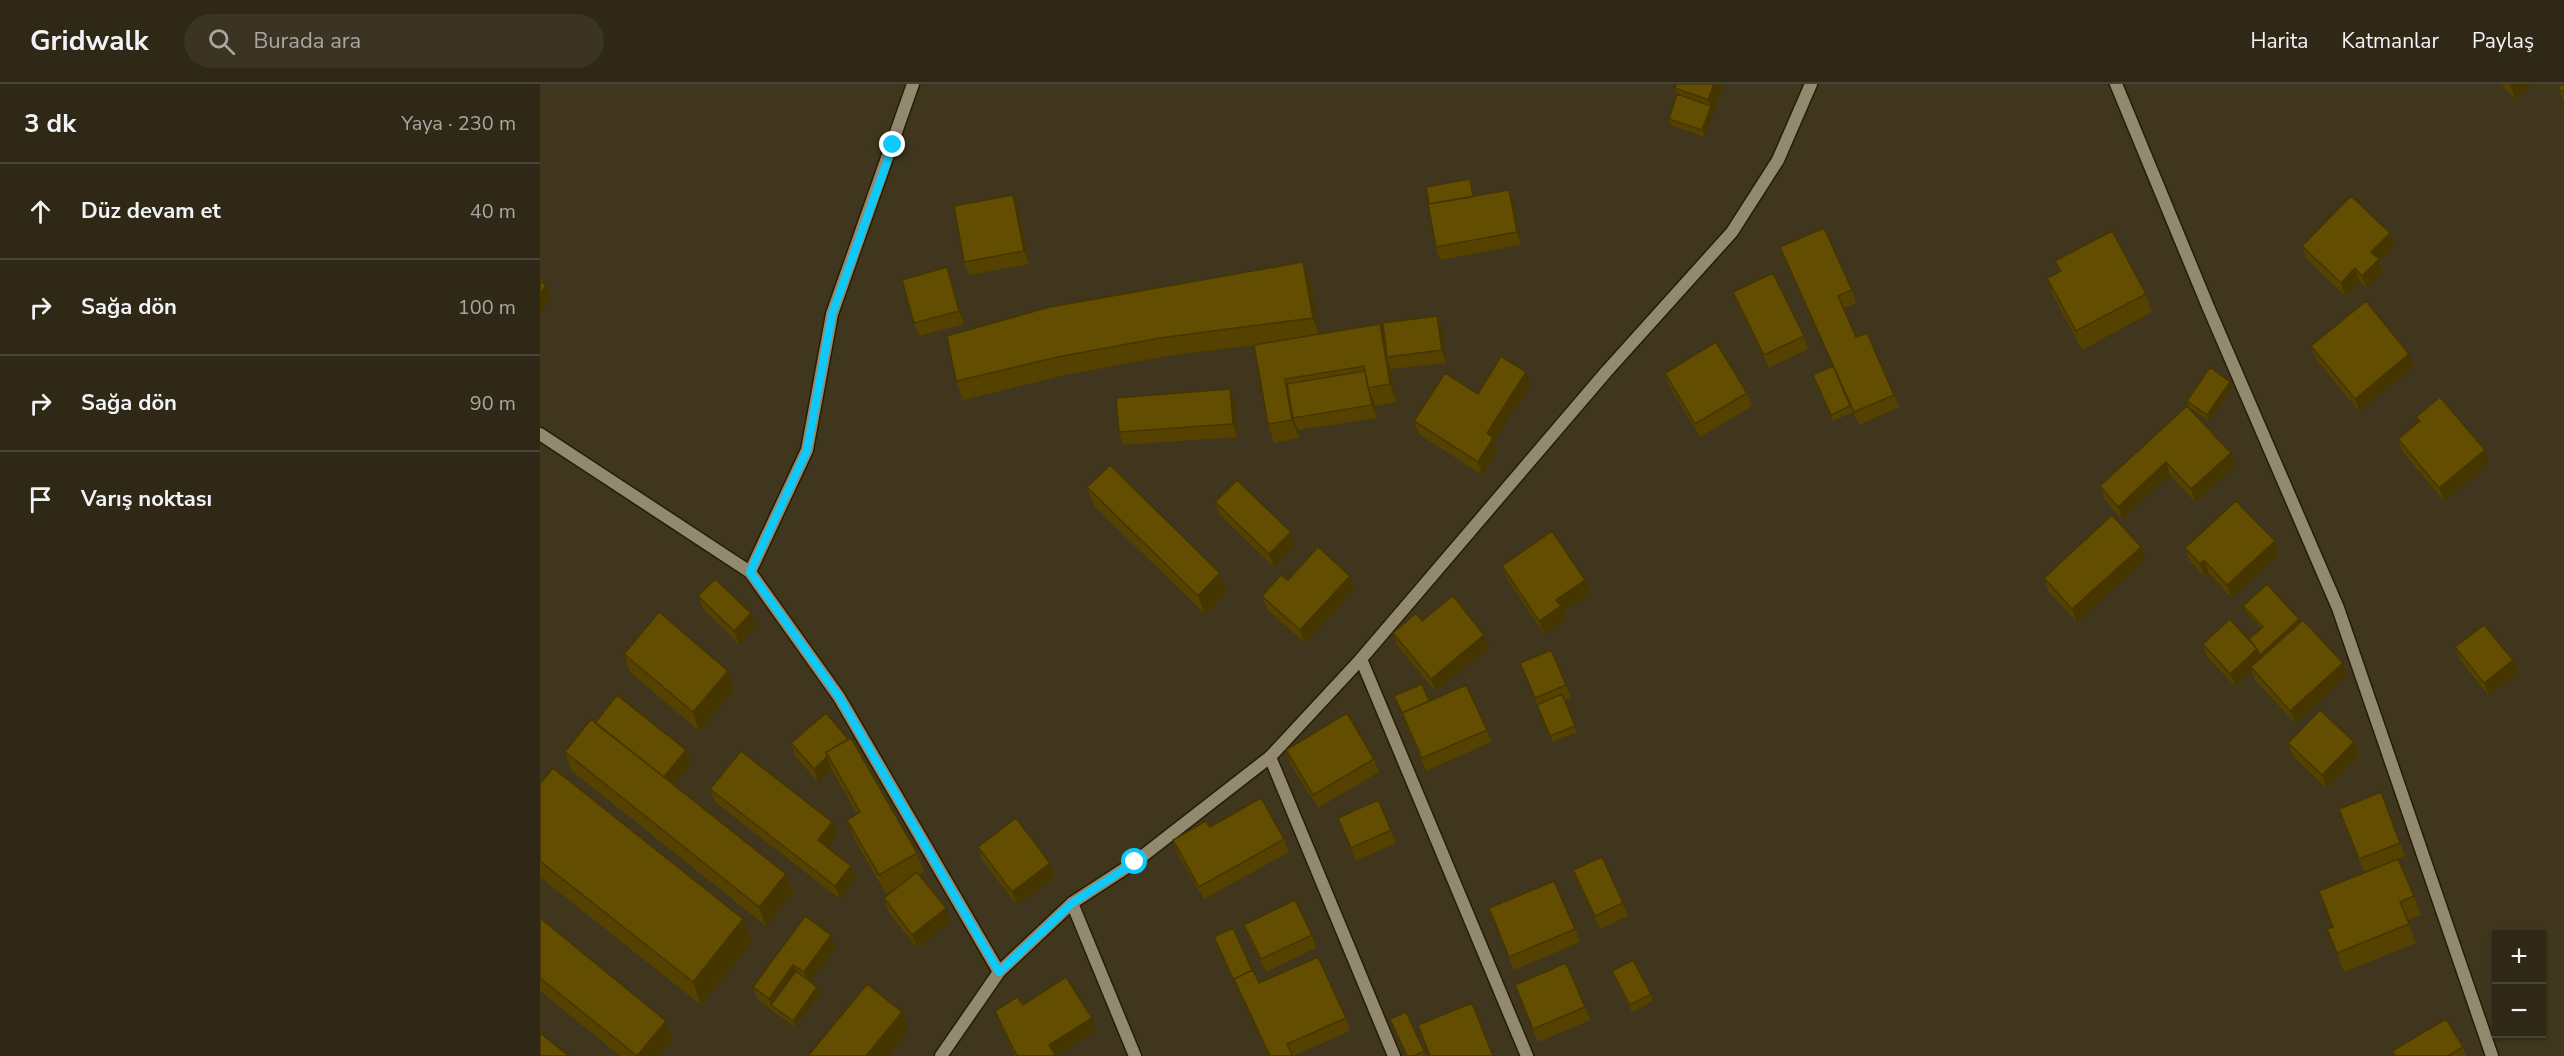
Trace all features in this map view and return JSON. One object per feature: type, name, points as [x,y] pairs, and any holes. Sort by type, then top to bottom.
[{"type":"street","points":[[750,572],[807,450],[832,314],[913,84]]},
{"type":"street","points":[[941,1056],[999,972],[1072,903],[1135,862],[1270,757],[1361,658],[1606,372],[1732,232],[1778,160],[1811,84]]},
{"type":"street","points":[[2116,84],[2209,309],[2338,608],[2492,1056]]},
{"type":"street","points":[[540,434],[750,572],[839,697],[999,972]]},
{"type":"street","points":[[1361,658],[1527,1056]]},
{"type":"street","points":[[1270,757],[1394,1056]]},
{"type":"street","points":[[1072,903],[1135,1056]]},
{"type":"building","points":[[1676,84],[1714,84],[1708,100],[1675,88]]},
{"type":"building","points":[[2564,84],[2564,93],[2558,88]]},
{"type":"building","points":[[1677,94],[1711,106],[1702,130],[1669,119]]},
{"type":"building","points":[[1470,179],[1473,197],[1429,204],[1426,187]]},
{"type":"building","points":[[1509,190],[1517,232],[1436,247],[1428,204]]},
{"type":"building","points":[[1013,195],[1024,251],[964,262],[954,206]]},
{"type":"building","points":[[2351,196],[2390,233],[2371,252],[2379,259],[2362,276],[2355,268],[2341,283],[2302,246]]},
{"type":"building","points":[[1824,228],[1852,290],[1838,296],[1856,337],[1867,333],[1894,395],[1854,412],[1780,247]]},
{"type":"building","points":[[2112,231],[2146,294],[2076,331],[2047,278],[2061,271],[2055,261]]},
{"type":"building","points":[[1303,262],[1313,318],[1160,338],[1058,357],[956,381],[947,336],[1050,307]]},
{"type":"building","points":[[947,267],[959,311],[914,323],[902,280]]},
{"type":"building","points":[[1773,273],[1804,336],[1764,355],[1733,292]]},
{"type":"building","points":[[540,281],[546,285],[540,295]]},
{"type":"building","points":[[2366,301],[2409,354],[2355,399],[2311,346]]},
{"type":"building","points":[[1437,316],[1442,350],[1387,357],[1383,323]]},
{"type":"building","points":[[1380,324],[1390,384],[1368,388],[1364,366],[1285,379],[1292,420],[1268,424],[1254,345]]},
{"type":"building","points":[[1716,342],[1747,393],[1695,424],[1665,373]]},
{"type":"building","points":[[1501,356],[1526,372],[1487,433],[1493,438],[1478,462],[1414,421],[1445,373],[1478,394]]},
{"type":"building","points":[[1833,366],[1850,406],[1831,415],[1813,375]]},
{"type":"building","points":[[2210,367],[2230,382],[2207,415],[2187,401]]},
{"type":"building","points":[[1365,371],[1372,405],[1293,418],[1287,384]]},
{"type":"building","points":[[1230,389],[1233,424],[1119,432],[1116,398]]},
{"type":"building","points":[[2440,397],[2485,450],[2439,488],[2398,439],[2420,421],[2416,417]]},
{"type":"building","points":[[2187,406],[2231,453],[2191,489],[2166,462],[2118,507],[2100,486]]},
{"type":"building","points":[[1110,465],[1220,573],[1198,596],[1087,487]]},
{"type":"building","points":[[1237,480],[1291,532],[1269,554],[1215,502]]},
{"type":"building","points":[[2236,501],[2275,541],[2227,585],[2204,560],[2200,564],[2185,548]]},
{"type":"building","points":[[2112,515],[2141,547],[2072,609],[2044,578]]},
{"type":"building","points":[[1552,531],[1585,580],[1556,600],[1561,606],[1539,621],[1502,566]]},
{"type":"building","points":[[1318,547],[1350,576],[1300,630],[1262,596],[1281,575],[1288,580]]},
{"type":"building","points":[[715,579],[751,613],[734,631],[698,596]]},
{"type":"building","points":[[2267,584],[2299,619],[2260,655],[2249,639],[2263,627],[2243,606]]},
{"type":"building","points":[[1453,596],[1484,635],[1431,679],[1393,633],[1416,613],[1422,621]]},
{"type":"building","points":[[659,612],[728,671],[693,712],[624,654]]},
{"type":"building","points":[[2230,619],[2257,649],[2230,674],[2203,644]]},
{"type":"building","points":[[2303,620],[2343,663],[2290,711],[2251,667]]},
{"type":"building","points":[[2484,625],[2513,660],[2484,683],[2455,647]]},
{"type":"building","points":[[1551,650],[1566,685],[1535,698],[1520,663]]},
{"type":"building","points":[[1422,684],[1429,701],[1402,713],[1394,696]]},
{"type":"building","points":[[1466,685],[1487,730],[1422,758],[1402,713]]},
{"type":"building","points":[[1562,694],[1575,726],[1550,736],[1537,705]]},
{"type":"building","points":[[617,695],[686,750],[664,777],[595,723]]},
{"type":"building","points":[[2320,710],[2354,742],[2322,775],[2288,743]]},
{"type":"building","points":[[826,713],[848,739],[826,752],[827,757],[814,769],[791,743]]},
{"type":"building","points":[[1347,713],[1374,759],[1313,795],[1286,750]]},
{"type":"building","points":[[591,719],[786,874],[759,907],[565,752]]},
{"type":"building","points":[[851,738],[917,853],[879,875],[847,820],[860,812],[826,752]]},
{"type":"building","points":[[741,751],[832,822],[818,840],[851,866],[835,886],[710,789]]},
{"type":"building","points":[[553,768],[743,919],[693,982],[540,861],[540,784]]},
{"type":"building","points":[[2381,792],[2400,843],[2359,859],[2339,809]]},
{"type":"building","points":[[1261,798],[1284,839],[1199,887],[1173,840],[1206,821],[1210,827]]},
{"type":"building","points":[[1378,800],[1391,830],[1351,848],[1338,818]]},
{"type":"building","points":[[1016,818],[1050,863],[1012,892],[978,847]]},
{"type":"building","points":[[1602,857],[1623,903],[1595,916],[1573,870]]},
{"type":"building","points":[[2398,859],[2414,896],[2400,902],[2409,924],[2337,953],[2327,929],[2333,927],[2319,891]]},
{"type":"building","points":[[917,872],[946,908],[912,935],[884,898]]},
{"type":"building","points":[[1554,881],[1575,929],[1509,957],[1489,908]]},
{"type":"building","points":[[1295,900],[1312,935],[1261,959],[1244,925]]},
{"type":"building","points":[[805,916],[831,935],[804,972],[793,965],[769,999],[753,987]]},
{"type":"building","points":[[540,918],[666,1021],[637,1056],[540,978]]},
{"type":"building","points":[[1233,928],[1252,970],[1234,979],[1236,985],[1214,937]]},
{"type":"building","points":[[1318,957],[1346,1018],[1287,1044],[1293,1056],[1270,1056],[1234,979],[1253,970],[1259,983]]},
{"type":"building","points":[[1633,960],[1651,994],[1630,1005],[1612,971]]},
{"type":"building","points":[[1566,963],[1585,1007],[1533,1029],[1515,985]]},
{"type":"building","points":[[796,971],[817,987],[793,1021],[771,1005]]},
{"type":"building","points":[[1066,977],[1092,1018],[1049,1045],[1056,1056],[1017,1056],[995,1011],[1017,997],[1023,1005]]},
{"type":"building","points":[[867,984],[902,1012],[866,1056],[808,1056]]},
{"type":"building","points":[[1472,1003],[1493,1056],[1430,1056],[1418,1025]]},
{"type":"building","points":[[1406,1012],[1424,1051],[1414,1056],[1407,1056],[1390,1019]]},
{"type":"building","points":[[2446,1019],[2463,1047],[2448,1056],[2395,1056],[2392,1051]]},
{"type":"building","points":[[540,1033],[569,1056],[540,1056]]},
{"type":"route","points":[[893,145],[832,314],[807,450],[750,572],[839,697],[999,972],[1072,903],[1135,862]]}]
